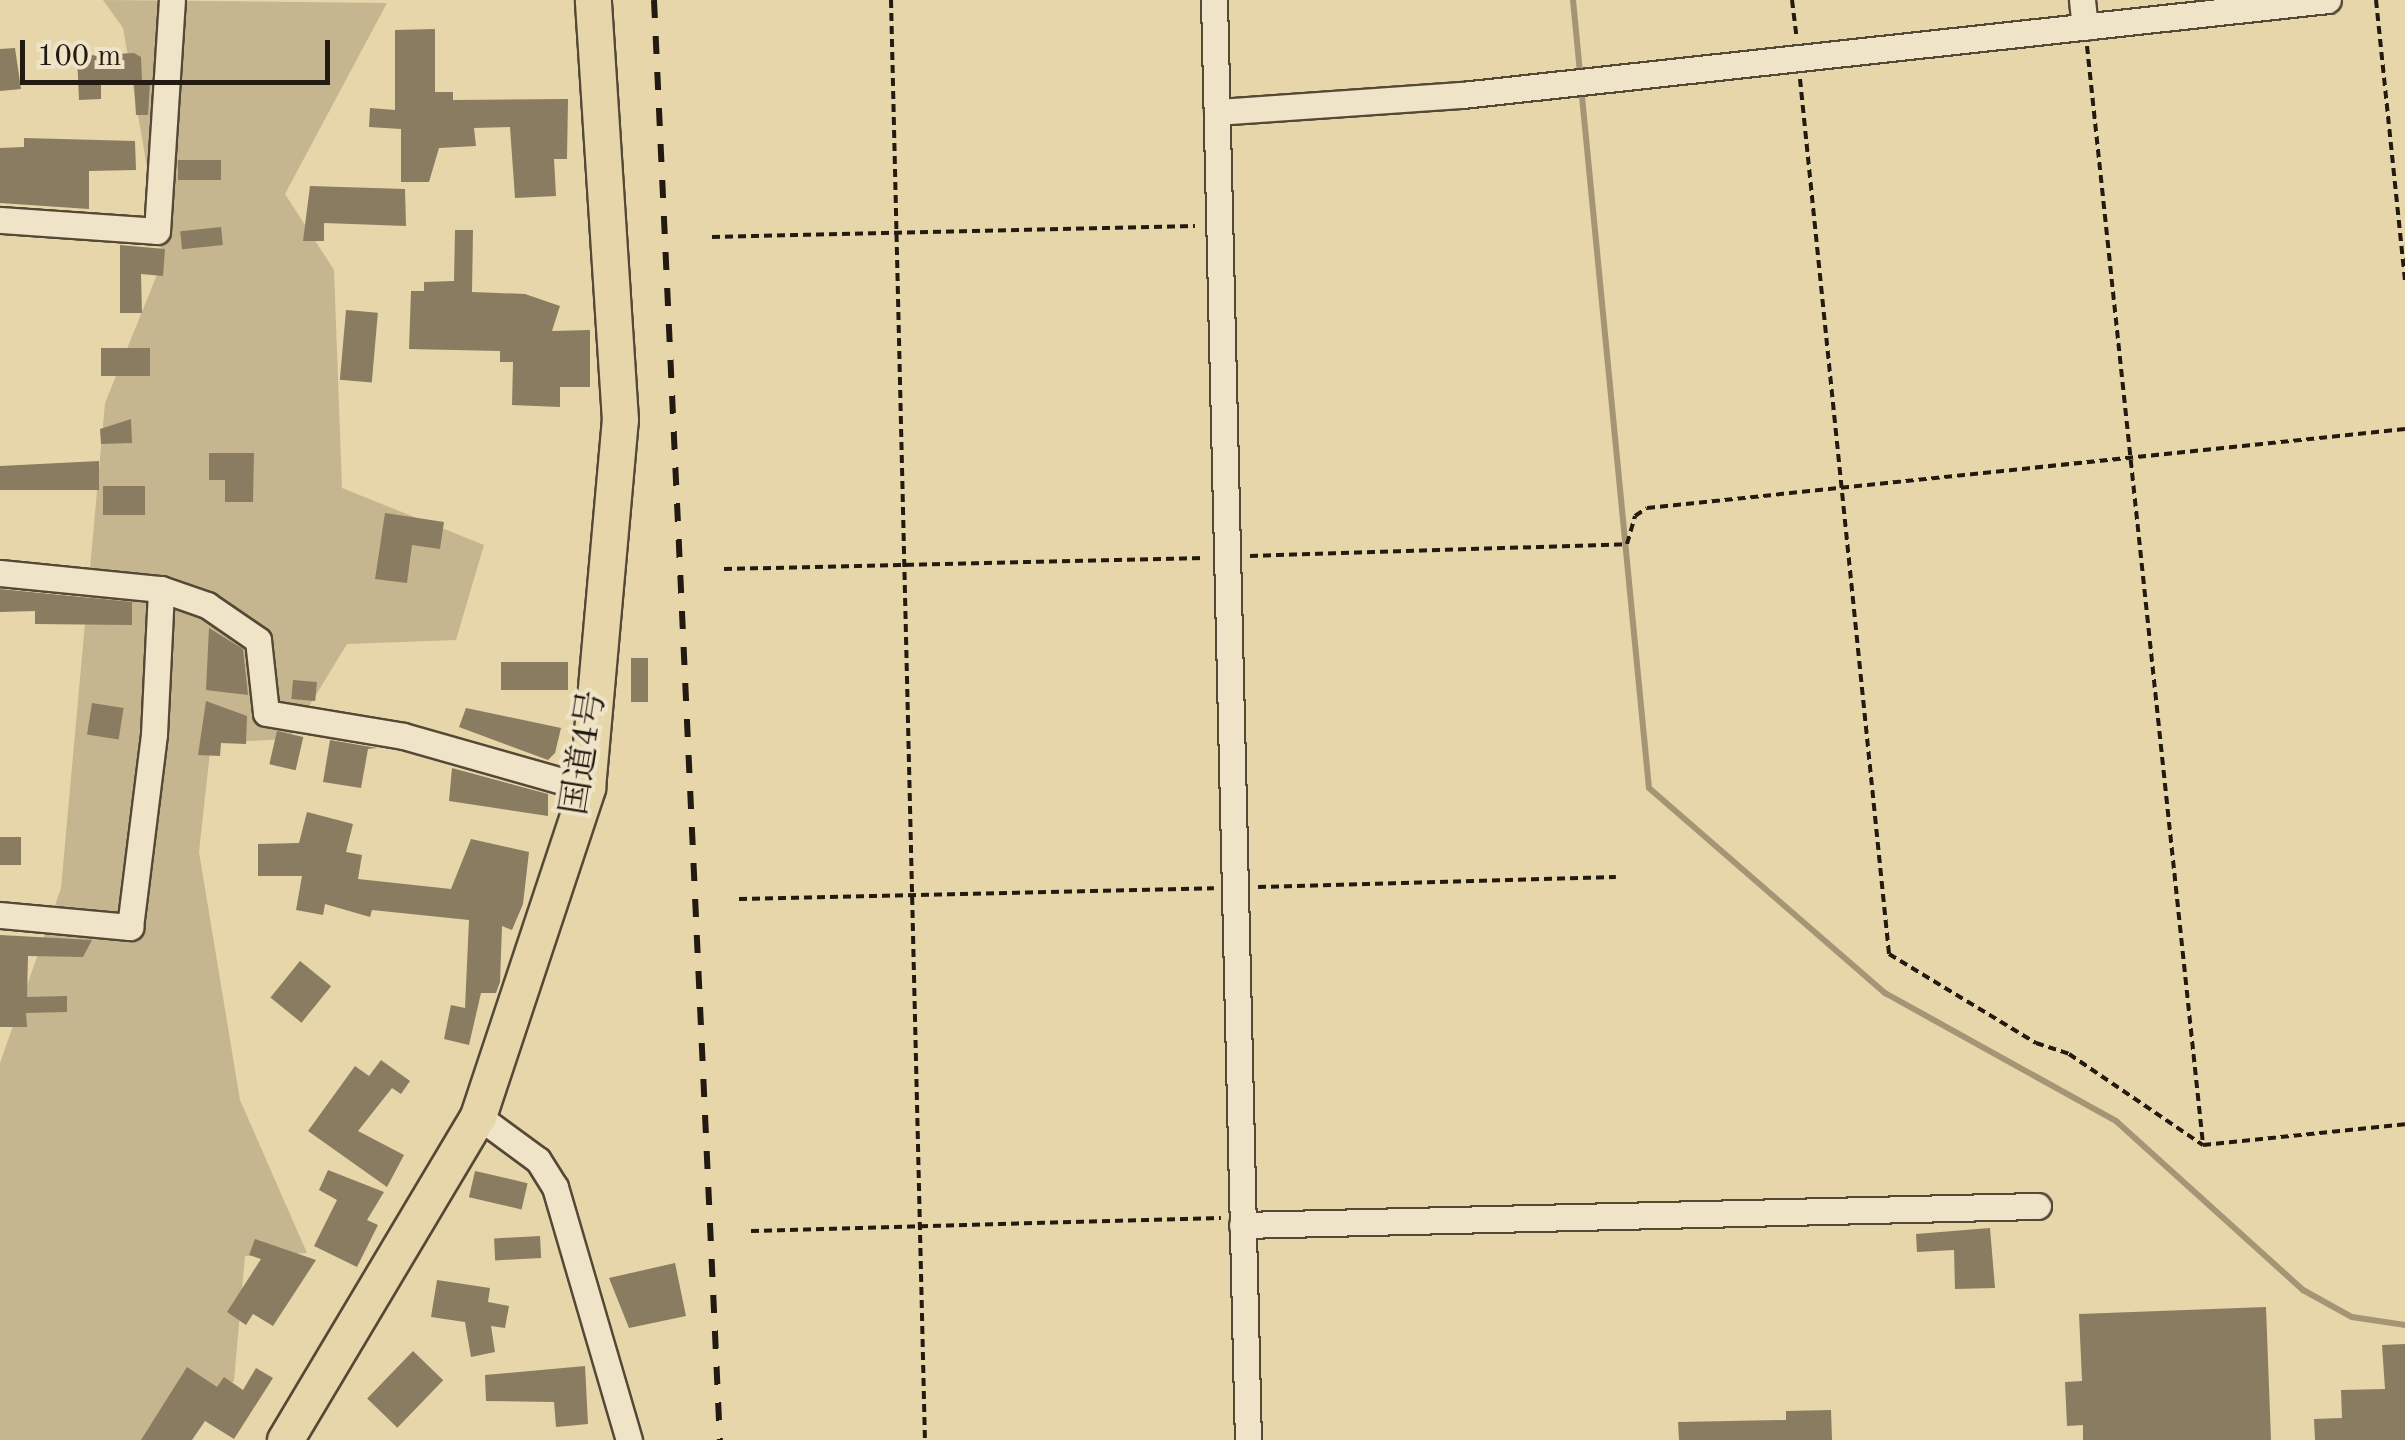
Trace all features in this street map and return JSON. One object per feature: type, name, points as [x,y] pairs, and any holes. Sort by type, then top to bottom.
[{"type":"highway","name":"国道4号","points":[[285,1440],[478,1116],[587,788],[620,420],[592,0]]},
{"type":"street","points":[[0,220],[158,231],[172,0]]},
{"type":"street","points":[[1214,0],[1248,1440]]},
{"type":"street","points":[[2082,0],[2085,27]]},
{"type":"street","points":[[1217,112],[1798,58],[2328,0]]},
{"type":"street","points":[[0,573],[161,588],[235,619],[258,640],[266,713],[403,736],[587,788]]},
{"type":"street","points":[[0,915],[130,927],[154,734],[161,588]]},
{"type":"street","points":[[478,1116],[526,1148],[555,1187],[629,1440]]},
{"type":"street","points":[[1242,1221],[2038,1206]]},
{"type":"path","points":[[890,0],[924,1440]]},
{"type":"path","points":[[1792,0],[1889,954],[2036,1043],[2070,1054],[2203,1145],[2405,1124]]},
{"type":"path","points":[[2376,0],[2405,282]]},
{"type":"path","points":[[2085,27],[2203,1145]]},
{"type":"path","points":[[712,238],[1220,225]]},
{"type":"path","points":[[724,569],[1627,544],[1635,516],[1647,508],[2405,429]]},
{"type":"path","points":[[739,899],[1616,877]]},
{"type":"path","points":[[751,1231],[1242,1221]]},
{"type":"shaded area","points":[[103,0],[387,3],[285,194],[334,270],[342,488],[484,545],[456,640],[347,644],[289,739],[211,743],[199,852],[240,1100],[307,1253],[245,1256],[234,1381],[171,1440],[0,1440],[0,1063],[61,888],[105,403],[163,260],[123,28]]},
{"type":"building","points":[[435,29],[435,92],[453,92],[453,100],[568,99],[567,159],[554,159],[556,196],[515,198],[510,127],[474,128],[476,146],[439,148],[429,182],[401,182],[401,129],[369,127],[370,108],[395,110],[395,30]]},
{"type":"building","points":[[15,48],[21,89],[0,91],[0,49]]},
{"type":"building","points":[[134,53],[141,57],[142,81],[101,82],[101,99],[79,100],[77,56]]},
{"type":"building","points":[[150,83],[148,115],[136,115],[134,84]]},
{"type":"building","points":[[24,138],[135,141],[136,170],[89,171],[89,209],[0,203],[0,148],[24,147]]},
{"type":"building","points":[[178,160],[221,160],[221,180],[178,180]]},
{"type":"building","points":[[310,186],[405,189],[406,226],[324,223],[324,241],[303,241]]},
{"type":"building","points":[[221,227],[223,245],[182,249],[180,231]]},
{"type":"building","points":[[455,230],[473,230],[472,292],[525,294],[560,306],[552,331],[590,330],[590,387],[560,387],[560,407],[512,405],[513,362],[500,362],[500,351],[409,349],[411,291],[424,291],[424,282],[454,281]]},
{"type":"building","points":[[120,245],[165,249],[163,276],[141,274],[142,313],[120,313]]},
{"type":"building","points":[[346,310],[378,313],[372,383],[340,380]]},
{"type":"building","points":[[101,348],[150,348],[150,376],[101,376]]},
{"type":"building","points":[[131,419],[132,443],[101,444],[100,429]]},
{"type":"building","points":[[209,453],[254,453],[253,502],[225,502],[225,480],[209,480]]},
{"type":"building","points":[[99,461],[99,490],[0,490],[0,466]]},
{"type":"building","points":[[103,486],[145,486],[145,515],[103,515]]},
{"type":"building","points":[[385,513],[444,522],[440,549],[412,545],[407,583],[375,579]]},
{"type":"building","points":[[0,589],[132,602],[132,625],[35,624],[35,611],[0,612]]},
{"type":"building","points":[[209,628],[243,649],[248,695],[206,690]]},
{"type":"building","points":[[631,658],[648,658],[648,702],[631,702]]},
{"type":"building","points":[[501,662],[568,662],[568,690],[501,690]]},
{"type":"building","points":[[293,680],[317,682],[315,701],[291,699]]},
{"type":"building","points":[[206,701],[247,716],[246,744],[221,743],[220,756],[198,755]]},
{"type":"building","points":[[92,703],[124,708],[119,740],[87,735]]},
{"type":"building","points":[[466,708],[561,728],[555,753],[548,760],[459,727]]},
{"type":"building","points":[[277,731],[303,737],[296,770],[269,764]]},
{"type":"building","points":[[330,740],[377,748],[368,749],[361,788],[323,782]]},
{"type":"building","points":[[452,768],[548,794],[548,816],[449,801]]},
{"type":"building","points":[[307,812],[353,824],[346,852],[362,855],[358,879],[451,889],[471,839],[529,852],[523,904],[512,930],[502,926],[500,982],[496,993],[481,993],[469,1045],[444,1039],[451,1005],[465,1008],[469,920],[372,910],[370,917],[325,904],[323,915],[296,910],[302,876],[258,876],[258,844],[299,843]]},
{"type":"building","points":[[0,837],[21,837],[21,865],[0,865]]},
{"type":"building","points":[[0,935],[92,940],[83,957],[28,956],[27,997],[67,996],[67,1012],[26,1013],[27,1027],[0,1027]]},
{"type":"building","points":[[300,961],[331,986],[302,1023],[270,998]]},
{"type":"building","points":[[381,1060],[410,1081],[401,1094],[392,1088],[358,1131],[404,1155],[387,1187],[308,1131],[355,1066],[369,1076]]},
{"type":"building","points":[[328,1170],[384,1192],[367,1220],[378,1225],[357,1267],[314,1246],[337,1200],[319,1190]]},
{"type":"building","points":[[475,1171],[528,1183],[522,1209],[469,1197]]},
{"type":"building","points":[[1990,1228],[1995,1288],[1955,1289],[1954,1250],[1917,1252],[1916,1234]]},
{"type":"building","points":[[540,1236],[541,1258],[495,1260],[494,1238]]},
{"type":"building","points":[[255,1239],[316,1260],[273,1326],[253,1314],[246,1325],[227,1312],[261,1259],[249,1255]]},
{"type":"building","points":[[675,1263],[686,1316],[629,1328],[609,1278]]},
{"type":"building","points":[[437,1280],[490,1288],[488,1302],[509,1306],[505,1328],[491,1326],[495,1352],[471,1357],[465,1322],[431,1317]]},
{"type":"building","points":[[2266,1307],[2271,1440],[2083,1440],[2083,1425],[2067,1426],[2065,1382],[2082,1381],[2079,1314]]},
{"type":"building","points":[[2405,1344],[2405,1440],[2315,1440],[2314,1419],[2342,1418],[2341,1390],[2385,1389],[2382,1345]]},
{"type":"building","points":[[413,1351],[443,1380],[397,1428],[367,1398]]},
{"type":"building","points":[[585,1366],[588,1424],[556,1427],[554,1402],[486,1401],[485,1375]]},
{"type":"building","points":[[187,1367],[217,1387],[224,1377],[243,1390],[256,1368],[273,1378],[234,1439],[205,1421],[192,1440],[141,1440]]},
{"type":"building","points":[[1831,1410],[1832,1440],[1679,1440],[1678,1422],[1786,1420],[1786,1411]]},
{"type":"waterway","points":[[1573,0],[1580,73]]},
{"type":"waterway","points":[[1581,86],[1649,788],[1885,993],[2116,1121],[2303,1290],[2352,1317],[2405,1325]]},
{"type":"railway","points":[[654,0],[720,1440]]}]
